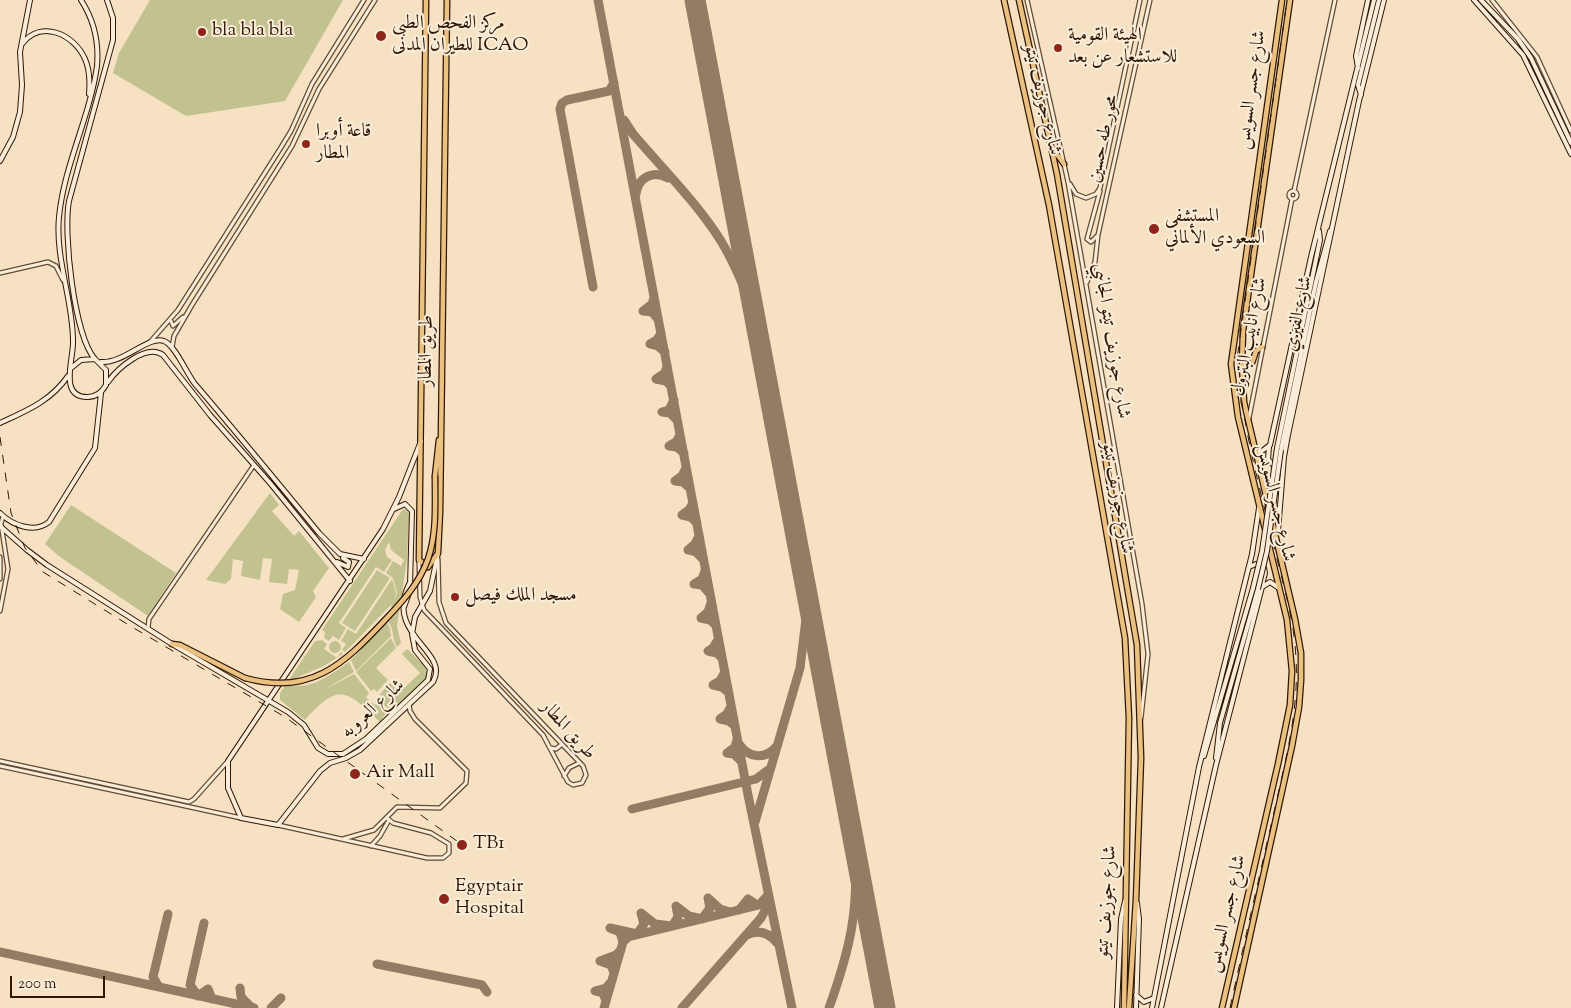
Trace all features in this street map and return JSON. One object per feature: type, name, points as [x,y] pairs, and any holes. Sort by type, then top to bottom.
[{"type":"main road","points":[[0,160],[13,137],[20,112],[21,45],[30,0]]},
{"type":"main road","points":[[81,0],[93,25],[97,48],[96,75],[60,211],[58,235],[73,338],[70,371],[71,387],[80,396],[94,397],[101,392],[119,368],[150,352],[158,352],[165,357],[350,580]]},
{"type":"main road","points":[[106,385],[106,370],[86,348],[80,324],[67,225],[70,201],[113,40],[113,18],[107,0]]},
{"type":"main road","name":"طريق المطار","points":[[419,560],[426,0]]},
{"type":"main road","name":"طريق المطار","points":[[438,553],[447,0]]},
{"type":"main road","name":"شارع جوزيف تيتو","points":[[1004,0],[1051,212],[1125,638],[1129,710],[1126,899],[1121,919],[1117,1008]]},
{"type":"main road","name":"شارع جوزيف تيتو","points":[[1019,0],[1052,146],[1137,645],[1141,718],[1136,900],[1139,919],[1136,1008]]},
{"type":"main road","name":"شارع جسر السويس","points":[[1222,1008],[1278,764],[1292,682],[1287,620],[1234,396],[1231,364],[1282,0]]},
{"type":"main road","name":"شارع جسر السويس","points":[[1234,1008],[1291,753],[1299,707],[1301,680],[1299,640],[1248,422],[1242,365],[1244,322],[1290,0]]},
{"type":"main road","points":[[1358,68],[1356,56],[1368,0]]},
{"type":"main road","points":[[1284,456],[1280,464],[1270,462],[1267,457],[1318,229],[1374,0]]},
{"type":"main road","points":[[1361,95],[1358,85],[1378,0]]},
{"type":"main road","points":[[1361,95],[1384,0]]},
{"type":"main road","points":[[1474,0],[1523,56],[1571,154]]},
{"type":"main road","points":[[1481,0],[1527,52],[1571,143]]},
{"type":"main road","points":[[21,45],[32,34],[44,30],[61,33],[75,44],[87,66],[90,85],[88,102]]},
{"type":"main road","points":[[1275,43],[1280,46],[1284,43]]},
{"type":"main road","points":[[1274,54],[1278,52],[1282,55]]},
{"type":"main road","name":"شارع الفيزي","points":[[1275,535],[1278,531],[1284,456],[1288,435],[1361,95]]},
{"type":"main road","points":[[1052,146],[1064,164]]},
{"type":"main road","points":[[1279,449],[1316,282],[1327,237],[1332,228]]},
{"type":"main road","points":[[1161,1008],[1216,766],[1220,723],[1258,588],[1262,551],[1279,449],[1320,240],[1318,229]]},
{"type":"main road","points":[[0,423],[49,397],[81,360],[118,360],[148,344],[162,340],[172,347],[191,379],[339,556],[348,560],[349,566],[344,568],[333,560]]},
{"type":"main road","points":[[1242,365],[1252,363],[1256,351],[1262,347]]},
{"type":"main road","points":[[2,514],[14,523],[33,528],[42,527],[52,519],[95,448],[101,392]]},
{"type":"main road","points":[[172,644],[180,645],[245,678],[282,683],[312,678],[345,661],[410,592],[425,568],[434,531],[435,476],[441,425]]},
{"type":"main road","points":[[278,825],[241,818],[228,788],[228,761],[364,560],[394,509],[421,441]]},
{"type":"main road","points":[[239,448],[245,443]]},
{"type":"main road","points":[[1256,453],[1265,450],[1270,445]]},
{"type":"main road","points":[[246,456],[252,452]]},
{"type":"main road","points":[[394,509],[406,504],[412,511],[409,584],[403,609],[407,626],[412,634]]},
{"type":"main road","points":[[1152,1008],[1199,767],[1249,567],[1259,508]]},
{"type":"main road","name":"شارع العروبه","points":[[1,526],[47,565],[172,644],[270,700],[301,722],[315,745],[321,750],[335,755],[347,753],[366,739],[428,680],[430,669],[415,650],[412,634]]},
{"type":"main road","points":[[335,550],[349,558],[364,560]]},
{"type":"main road","points":[[419,560],[429,567],[438,553]]},
{"type":"main road","points":[[412,634],[415,617],[432,584],[438,553]]},
{"type":"main road","points":[[1199,767],[1213,731],[1258,588],[1265,575],[1264,568],[1258,564],[1249,567]]},
{"type":"main road","points":[[1258,588],[1270,582],[1278,588]]},
{"type":"main road","points":[[1287,620],[1295,619]]},
{"type":"main road","name":"شارع العروبه","points":[[278,825],[320,770],[330,763],[346,758],[360,750],[432,682],[437,669],[432,658],[412,634]]},
{"type":"main road","points":[[1280,753],[1284,755],[1291,753]]},
{"type":"main road","points":[[1278,764],[1284,762],[1288,766]]},
{"type":"main road","points":[[1193,772],[1198,773]]},
{"type":"main road","points":[[1124,1008],[1126,899]]},
{"type":"main road","points":[[1129,1008],[1136,900]]},
{"type":"main road","points":[[1245,905],[1252,909],[1257,907]]},
{"type":"main road","points":[[1243,914],[1251,912],[1254,916]]},
{"type":"main road","points":[[1136,995],[1144,1002],[1154,998]]},
{"type":"street","points":[[148,344],[171,320],[283,144],[312,84],[364,0]]},
{"type":"street","points":[[172,347],[174,336],[185,316],[292,146],[319,89],[375,0]]},
{"type":"street","name":"شارع جوزيف تيتو الجانبي","points":[[1027,0],[1068,182],[1147,635],[1146,675],[1141,718]]},
{"type":"street","name":"محور طه حسين","points":[[1068,182],[1076,194],[1082,198],[1093,197],[1100,188],[1140,0]]},
{"type":"street","name":"محور طه حسين","points":[[1087,283],[1095,262],[1098,235],[1150,0]]},
{"type":"street","name":"شارع انابيب البترول","points":[[1248,422],[1292,199],[1289,194],[1294,190],[1335,0]]},
{"type":"street","points":[[1492,0],[1537,56],[1571,131]]},
{"type":"street","points":[[1098,235],[1091,242],[1087,239],[1100,188]]},
{"type":"street","points":[[0,273],[51,263],[59,269],[66,285]]},
{"type":"street","points":[[171,320],[173,326],[185,316]]},
{"type":"street","points":[[148,629],[149,619],[254,465]]},
{"type":"street","points":[[0,611],[8,569],[1,526],[2,514]]},
{"type":"street","name":"طريق المطار","points":[[419,560],[419,592],[422,606],[452,640],[538,729],[570,784],[582,783],[586,778],[586,771],[580,763],[446,623],[440,610],[438,553]]},
{"type":"street","points":[[0,557],[0,579]]},
{"type":"street","points":[[452,640],[456,635]]},
{"type":"street","points":[[464,652],[469,649]]},
{"type":"street","points":[[342,839],[371,831],[388,819],[400,806],[440,808],[462,788],[467,780],[467,772],[415,719],[410,711],[409,704]]},
{"type":"street","points":[[538,729],[543,725]]},
{"type":"street","points":[[550,748],[556,749],[561,745]]},
{"type":"street","points":[[0,761],[58,777]]},
{"type":"street","points":[[172,802],[190,802],[228,761]]},
{"type":"street","points":[[564,776],[571,766],[580,763]]},
{"type":"street","points":[[0,766],[241,818]]},
{"type":"street","points":[[190,802],[191,807]]},
{"type":"street","points":[[371,846],[380,836],[388,819]]},
{"type":"street","points":[[278,825],[427,858],[443,858],[449,853],[449,844],[434,834],[401,826],[388,819]]},
{"type":"green space","points":[[150,0],[343,0],[285,101],[186,116],[113,73],[119,53]]},
{"type":"green space","points":[[270,493],[279,505],[272,511],[294,536],[299,531],[329,568],[313,591],[316,597],[299,622],[280,609],[283,594],[295,590],[299,570],[289,569],[287,584],[269,582],[272,559],[263,558],[260,580],[241,576],[243,561],[233,559],[231,579],[225,584],[206,580]]},
{"type":"green space","points":[[71,505],[176,573],[148,616],[60,557],[45,544]]},
{"type":"green space","points":[[403,509],[408,510],[409,516],[407,559],[397,627],[401,643],[397,647],[388,622],[396,612],[391,607],[397,593],[393,578],[386,573],[393,561],[401,566],[404,560],[391,550],[389,542],[385,550],[387,557],[392,560],[384,572],[376,567],[339,623],[346,628],[339,640],[333,636],[329,641],[324,638],[325,632],[322,630]]},
{"type":"green space","points":[[377,570],[390,578],[355,631],[342,623]]},
{"type":"green space","points":[[392,579],[396,593],[393,603],[345,652],[342,650],[346,644],[341,641],[348,629],[356,634]]},
{"type":"green space","points":[[387,623],[391,636],[356,671],[351,660]]},
{"type":"green space","points":[[391,638],[396,648],[376,668],[388,680],[377,692],[374,689],[371,691],[356,672]]},
{"type":"green space","points":[[322,640],[327,644],[324,649],[337,658],[296,678],[296,685],[303,686],[317,682],[349,662],[354,672],[322,691],[354,674],[369,693],[366,697],[369,700],[366,703],[369,705],[371,702],[375,705],[378,702],[387,711],[380,722],[359,703],[350,697],[342,695],[335,695],[326,700],[305,720],[280,700],[280,693],[315,641]]},
{"type":"green space","points":[[335,641],[341,647],[335,653],[329,647]]},
{"type":"green space","points":[[407,649],[426,667],[427,677],[395,708],[389,710],[379,700],[382,697],[380,694],[390,683],[401,691],[420,673],[402,654]]},
{"type":"taxiway","points":[[598,0],[748,795],[792,1008]]},
{"type":"taxiway","points":[[593,287],[560,109],[562,103],[567,100],[609,91],[614,83]]},
{"type":"taxiway","points":[[624,120],[633,134],[712,227],[740,279],[755,318]]},
{"type":"taxiway","points":[[636,194],[637,188],[643,179],[652,175],[668,178]]},
{"type":"taxiway","points":[[654,298],[652,304],[643,311],[652,312],[658,319]]},
{"type":"taxiway","points":[[661,333],[657,340],[650,344],[658,346],[665,352]]},
{"type":"taxiway","points":[[667,366],[665,373],[656,379],[666,381],[671,386]]},
{"type":"taxiway","points":[[674,400],[669,410],[662,412],[670,413],[677,420]]},
{"type":"taxiway","points":[[680,435],[676,442],[669,446],[677,447],[684,453]]},
{"type":"taxiway","points":[[686,468],[682,476],[675,481],[683,482],[690,488]]},
{"type":"taxiway","points":[[693,503],[689,510],[682,515],[691,517],[697,523]]},
{"type":"taxiway","points":[[699,536],[695,544],[688,550],[696,552],[703,559]]},
{"type":"taxiway","points":[[705,571],[702,579],[694,584],[702,585],[710,594]]},
{"type":"taxiway","points":[[755,822],[800,668],[806,619],[804,580]]},
{"type":"taxiway","points":[[711,603],[708,612],[701,618],[710,620],[716,625]]},
{"type":"taxiway","points":[[718,640],[713,648],[708,651],[717,653],[722,658]]},
{"type":"taxiway","points":[[725,672],[720,681],[713,685],[722,687],[728,692]]},
{"type":"taxiway","points":[[731,706],[727,714],[720,719],[729,721],[735,726]]},
{"type":"taxiway","points":[[737,740],[735,747],[727,753],[734,754],[741,761]]},
{"type":"taxiway","points":[[739,744],[747,752],[757,756],[767,754],[776,747]]},
{"type":"taxiway","points":[[632,809],[756,779],[768,770]]},
{"type":"taxiway","points":[[829,1008],[843,966],[852,928],[856,889],[854,845]]},
{"type":"taxiway","points":[[604,1008],[623,942],[628,937],[759,905],[768,895]]},
{"type":"taxiway","points":[[623,942],[620,932],[610,928],[637,934],[644,924],[641,913],[655,924],[672,926],[678,917],[676,906],[689,916],[702,919],[710,908],[708,898],[720,909],[730,912]]},
{"type":"taxiway","points":[[739,910],[748,899],[757,905]]},
{"type":"taxiway","points":[[682,1008],[761,918],[769,903]]},
{"type":"taxiway","points":[[159,987],[153,977],[168,914]]},
{"type":"taxiway","points":[[204,923],[190,985],[198,996],[208,989],[212,999]]},
{"type":"taxiway","points":[[747,935],[756,932],[764,933],[777,943]]},
{"type":"taxiway","points":[[614,973],[611,965],[600,961],[616,955],[621,950]]},
{"type":"taxiway","points":[[0,952],[254,1008]]},
{"type":"taxiway","points":[[377,964],[482,985],[487,992]]},
{"type":"taxiway","points":[[606,1001],[603,993],[595,991],[606,988],[612,981]]},
{"type":"taxiway","points":[[240,988],[241,997],[250,1006]]},
{"type":"taxiway","points":[[271,1008],[281,998]]},
{"type":"runway","points":[[695,0],[885,1008]]},
{"type":"railway","points":[[1230,1008],[1287,755],[1295,698],[1296,659],[1292,623],[1248,436],[1237,359],[1287,0]]},
{"type":"railway","points":[[0,437],[11,513],[25,548],[43,572],[285,717],[461,844]]},
{"type":"place","name":"bla bla bla","points":[[202,32]]},
{"type":"place","name":"مركز الفحص الطبى للطيران المدنى ICAO","points":[[381,36]]},
{"type":"place","name":"الهيئة القومية للاستشعار عن بعد","points":[[1058,48]]},
{"type":"place","name":"قاعة أوبرا المطار","points":[[306,144]]},
{"type":"place","name":"المستشفى السعودي الألماني","points":[[1154,229]]},
{"type":"place","name":"مسجد الملك فيصل","points":[[455,597]]},
{"type":"place","name":"Air Mall","points":[[355,774]]},
{"type":"place","name":"TB1","points":[[462,845]]},
{"type":"place","name":"Egyptair Hospital","points":[[444,899]]}]
